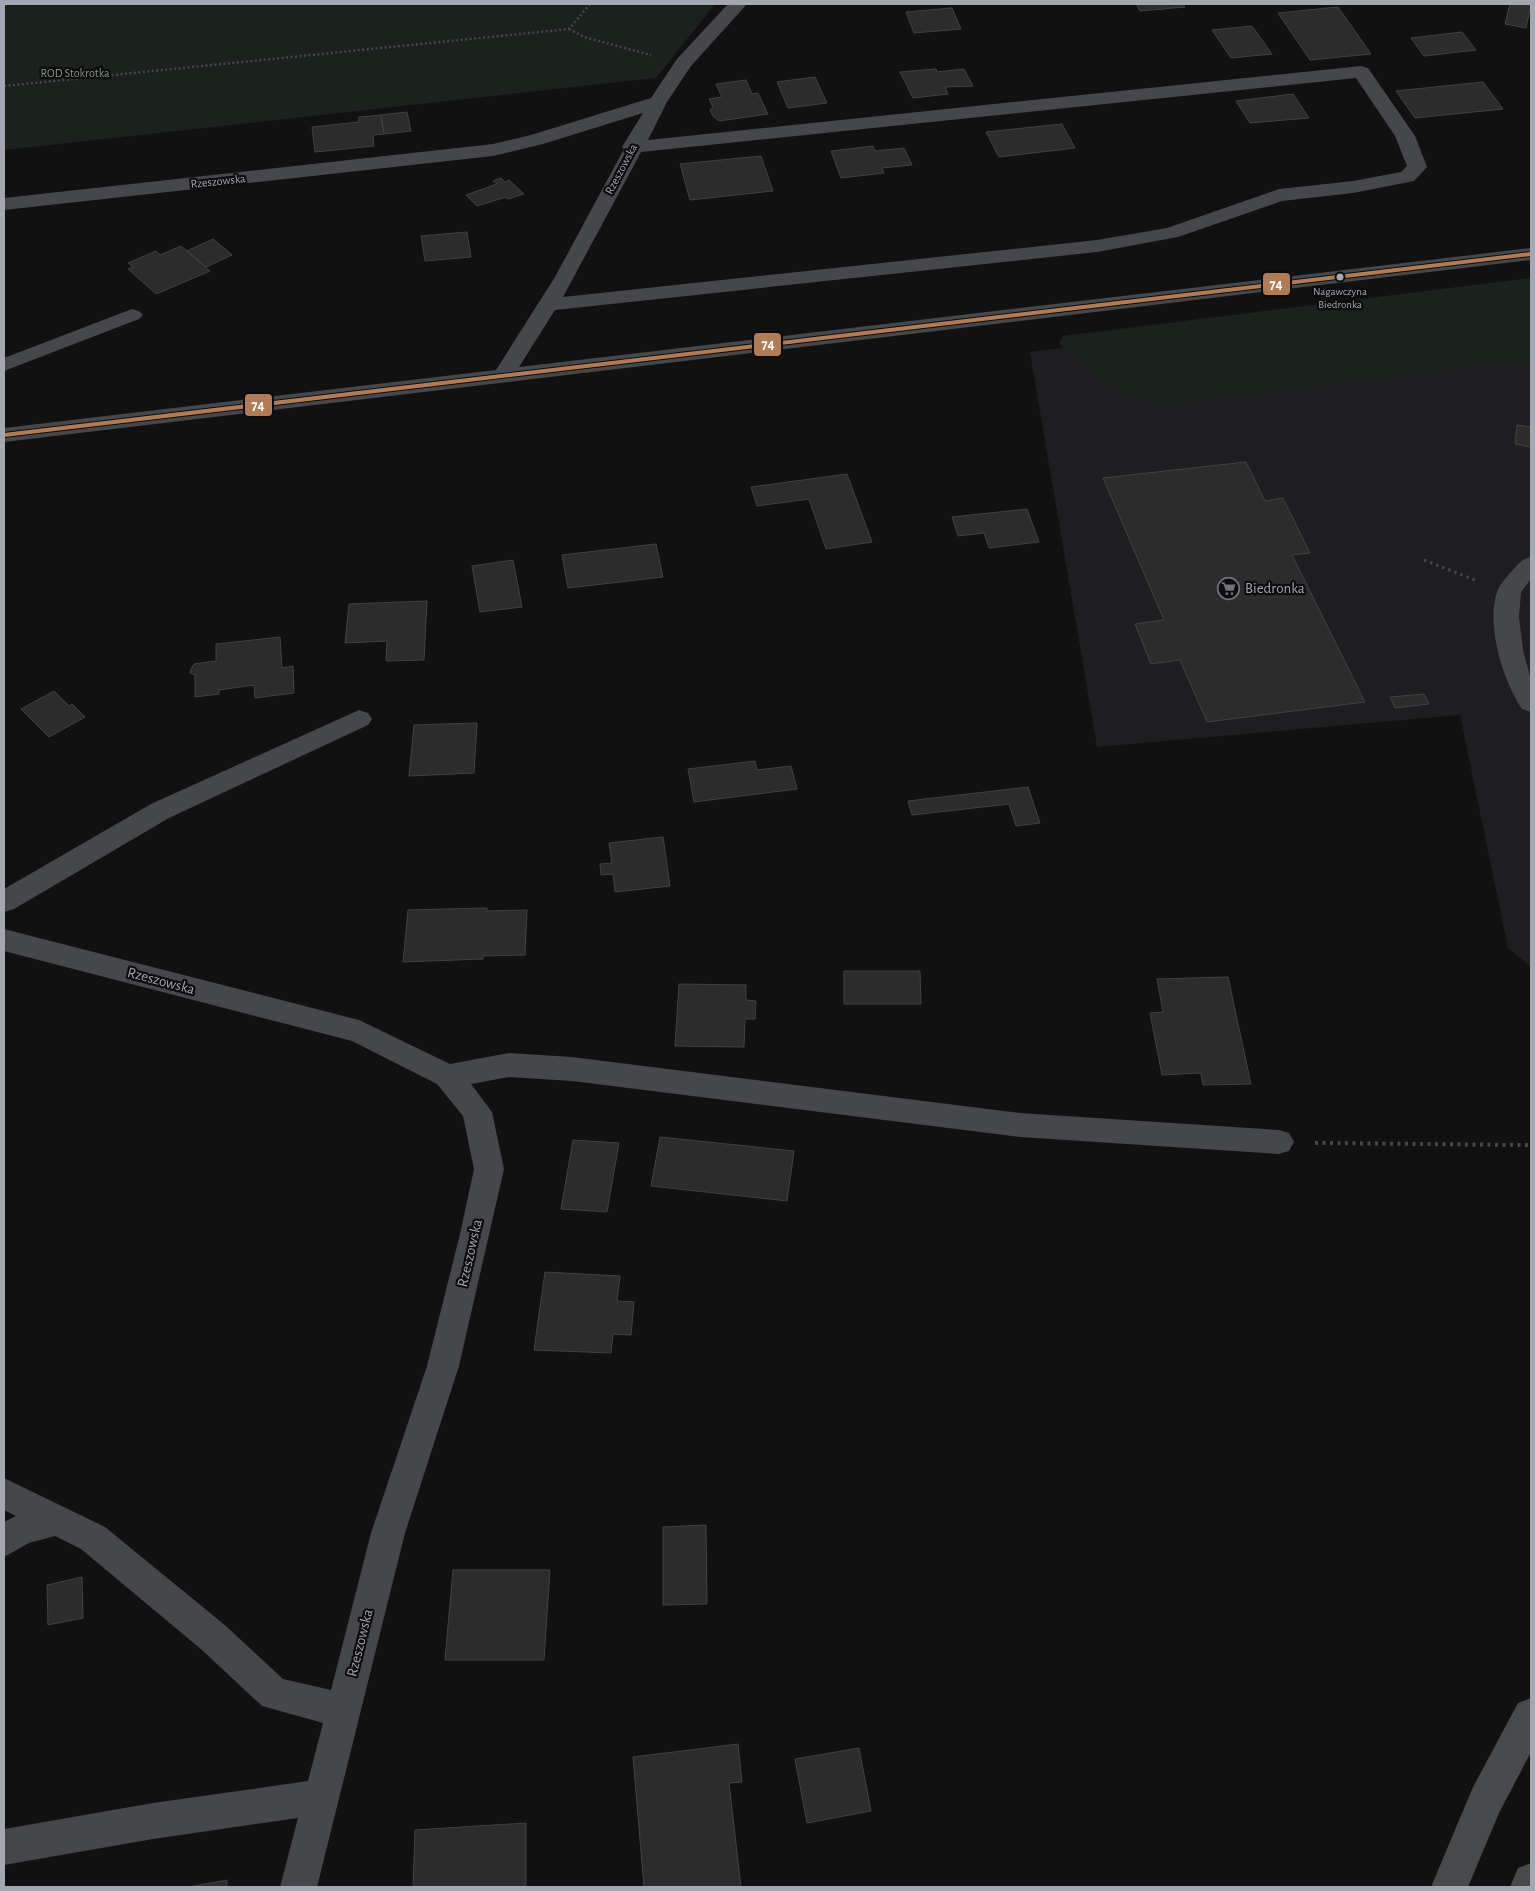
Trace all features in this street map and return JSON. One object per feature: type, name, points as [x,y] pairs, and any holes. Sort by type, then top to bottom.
[{"type":"main road","points":[[1449,1887],[1486,1800],[1531,1716]]},
{"type":"main road","points":[[1528,1887],[1531,1881]]},
{"type":"street","points":[[658,102],[684,63],[738,4]]},
{"type":"street","points":[[665,59],[684,63]]},
{"type":"street","points":[[547,305],[1097,246],[1171,232],[1279,195],[1354,187],[1407,177],[1417,167],[1405,136],[1361,72],[632,147]]},
{"type":"street","name":"Rzeszowska","points":[[503,376],[565,277],[632,147],[658,102]]},
{"type":"street","name":"Rzeszowska","points":[[4,204],[494,150],[536,140],[658,102]]},
{"type":"street","points":[[4,435],[1531,254]]},
{"type":"street","points":[[4,365],[132,315]]},
{"type":"street","points":[[1528,699],[1510,645],[1507,611],[1509,590],[1531,565]]},
{"type":"street","points":[[4,902],[160,812],[359,718]]},
{"type":"street","name":"Rzeszowska","points":[[4,940],[359,1031],[447,1076],[477,1112],[489,1169],[443,1366],[388,1533],[299,1887]]},
{"type":"street","points":[[447,1076],[509,1065],[572,1068],[1020,1125],[1280,1142]]},
{"type":"street","points":[[6,1495],[93,1538],[214,1638],[274,1694],[343,1710]]},
{"type":"street","points":[[4,1541],[21,1530],[56,1520]]},
{"type":"street","points":[[4,1847],[153,1820],[321,1797]]},
{"type":"path","points":[[569,29],[590,4]]},
{"type":"path","points":[[4,86],[569,29],[584,37],[665,59]]},
{"type":"path","points":[[1424,560],[1477,581]]},
{"type":"path","points":[[1280,1142],[1531,1146]]},
{"type":"shaded area","points":[[1531,288],[1531,967],[1508,948],[1460,715],[1097,747],[1030,352]]},
{"type":"green space","name":"ROD Stokrotka","points":[[4,4],[715,4],[656,78],[4,150]]},
{"type":"green space","points":[[1531,278],[1531,366],[1516,362],[1171,405],[1151,402],[1121,393],[1098,378],[1059,344],[1063,336]]},
{"type":"building","points":[[1136,4],[1183,4],[1185,7],[1140,11]]},
{"type":"building","points":[[1510,4],[1531,4],[1526,28],[1505,24]]},
{"type":"building","points":[[1338,7],[1371,54],[1310,60],[1278,13]]},
{"type":"building","points":[[952,8],[961,29],[914,33],[906,12]]},
{"type":"building","points":[[1252,26],[1272,54],[1231,58],[1212,30]]},
{"type":"building","points":[[1462,32],[1476,50],[1424,56],[1411,38]]},
{"type":"building","points":[[936,69],[937,72],[964,69],[973,86],[945,87],[948,94],[913,98],[900,72]]},
{"type":"building","points":[[815,77],[827,103],[788,108],[777,82]]},
{"type":"building","points":[[746,80],[752,94],[758,93],[768,114],[719,121],[710,110],[713,107],[709,99],[722,97],[716,84]]},
{"type":"building","points":[[1483,82],[1503,109],[1415,118],[1396,91]]},
{"type":"building","points":[[1293,94],[1309,118],[1250,123],[1236,101]]},
{"type":"building","points":[[407,112],[411,131],[384,134],[381,115]]},
{"type":"building","points":[[381,115],[384,134],[373,135],[374,146],[315,152],[312,127],[359,122],[359,117]]},
{"type":"building","points":[[1062,124],[1075,148],[999,157],[986,132]]},
{"type":"building","points":[[873,146],[875,151],[904,148],[912,165],[882,168],[884,173],[841,178],[831,151]]},
{"type":"building","points":[[761,156],[773,191],[690,200],[680,164]]},
{"type":"building","points":[[501,178],[505,182],[509,180],[524,194],[508,199],[506,197],[477,206],[466,195],[497,184],[493,181]]},
{"type":"building","points":[[467,232],[471,257],[425,261],[421,236]]},
{"type":"building","points":[[213,239],[232,255],[206,267],[187,251]]},
{"type":"building","points":[[181,246],[210,271],[156,294],[128,269],[133,267],[128,263],[156,251],[160,255]]},
{"type":"building","points":[[1517,425],[1531,427],[1531,447],[1515,444]]},
{"type":"building","name":"Biedronka","points":[[1246,462],[1265,501],[1283,498],[1310,553],[1292,555],[1365,702],[1207,722],[1180,660],[1151,664],[1135,624],[1164,620],[1103,478]]},
{"type":"building","points":[[847,474],[872,542],[826,549],[809,499],[757,506],[751,487]]},
{"type":"building","points":[[1027,509],[1039,542],[989,548],[984,533],[958,536],[952,517]]},
{"type":"building","points":[[656,544],[663,577],[568,588],[562,555]]},
{"type":"building","points":[[513,560],[522,607],[480,612],[472,566]]},
{"type":"building","points":[[427,601],[424,660],[386,661],[387,641],[345,643],[349,604]]},
{"type":"building","points":[[280,637],[282,668],[293,666],[294,693],[255,698],[254,685],[219,690],[219,694],[195,697],[195,675],[190,673],[191,669],[194,664],[216,661],[216,644]]},
{"type":"building","points":[[54,691],[69,706],[72,704],[85,717],[49,737],[21,709]]},
{"type":"building","points":[[1424,694],[1429,704],[1395,708],[1390,697]]},
{"type":"building","points":[[477,723],[474,773],[409,776],[414,725]]},
{"type":"building","points":[[755,761],[757,770],[791,766],[797,789],[694,802],[688,769]]},
{"type":"building","points":[[1028,787],[1040,823],[1016,826],[1009,804],[912,815],[908,801]]},
{"type":"building","points":[[663,837],[670,886],[615,892],[613,874],[601,875],[600,864],[612,863],[609,843]]},
{"type":"building","points":[[487,908],[487,911],[527,910],[525,955],[483,956],[483,959],[403,962],[408,910]]},
{"type":"building","points":[[844,971],[920,971],[921,1004],[844,1004]]},
{"type":"building","points":[[1228,977],[1251,1084],[1203,1085],[1201,1073],[1162,1075],[1150,1013],[1163,1012],[1157,979]]},
{"type":"building","points":[[679,984],[746,985],[746,1000],[756,1001],[755,1019],[745,1019],[744,1047],[675,1046]]},
{"type":"building","points":[[660,1137],[794,1151],[787,1201],[651,1186]]},
{"type":"building","points":[[573,1140],[619,1143],[607,1212],[561,1209]]},
{"type":"building","points":[[545,1272],[620,1276],[617,1301],[634,1302],[631,1335],[613,1334],[611,1353],[534,1350]]},
{"type":"building","points":[[706,1525],[707,1604],[663,1605],[663,1527]]},
{"type":"building","points":[[453,1570],[550,1570],[544,1660],[445,1660]]},
{"type":"building","points":[[82,1577],[83,1618],[48,1625],[47,1585]]},
{"type":"building","points":[[738,1744],[742,1782],[729,1783],[741,1887],[644,1887],[633,1757]]},
{"type":"building","points":[[859,1748],[871,1811],[807,1823],[795,1759]]},
{"type":"building","points":[[526,1823],[526,1887],[413,1887],[415,1830]]},
{"type":"building","points":[[227,1880],[227,1887],[189,1887]]},
{"type":"transit line","name":"74","points":[[4,435],[1531,254]]},
{"type":"place","name":"Nagawczyna Biedronka","points":[[1340,277]]},
{"type":"place","name":"Biedronka","points":[[1229,588]]}]
